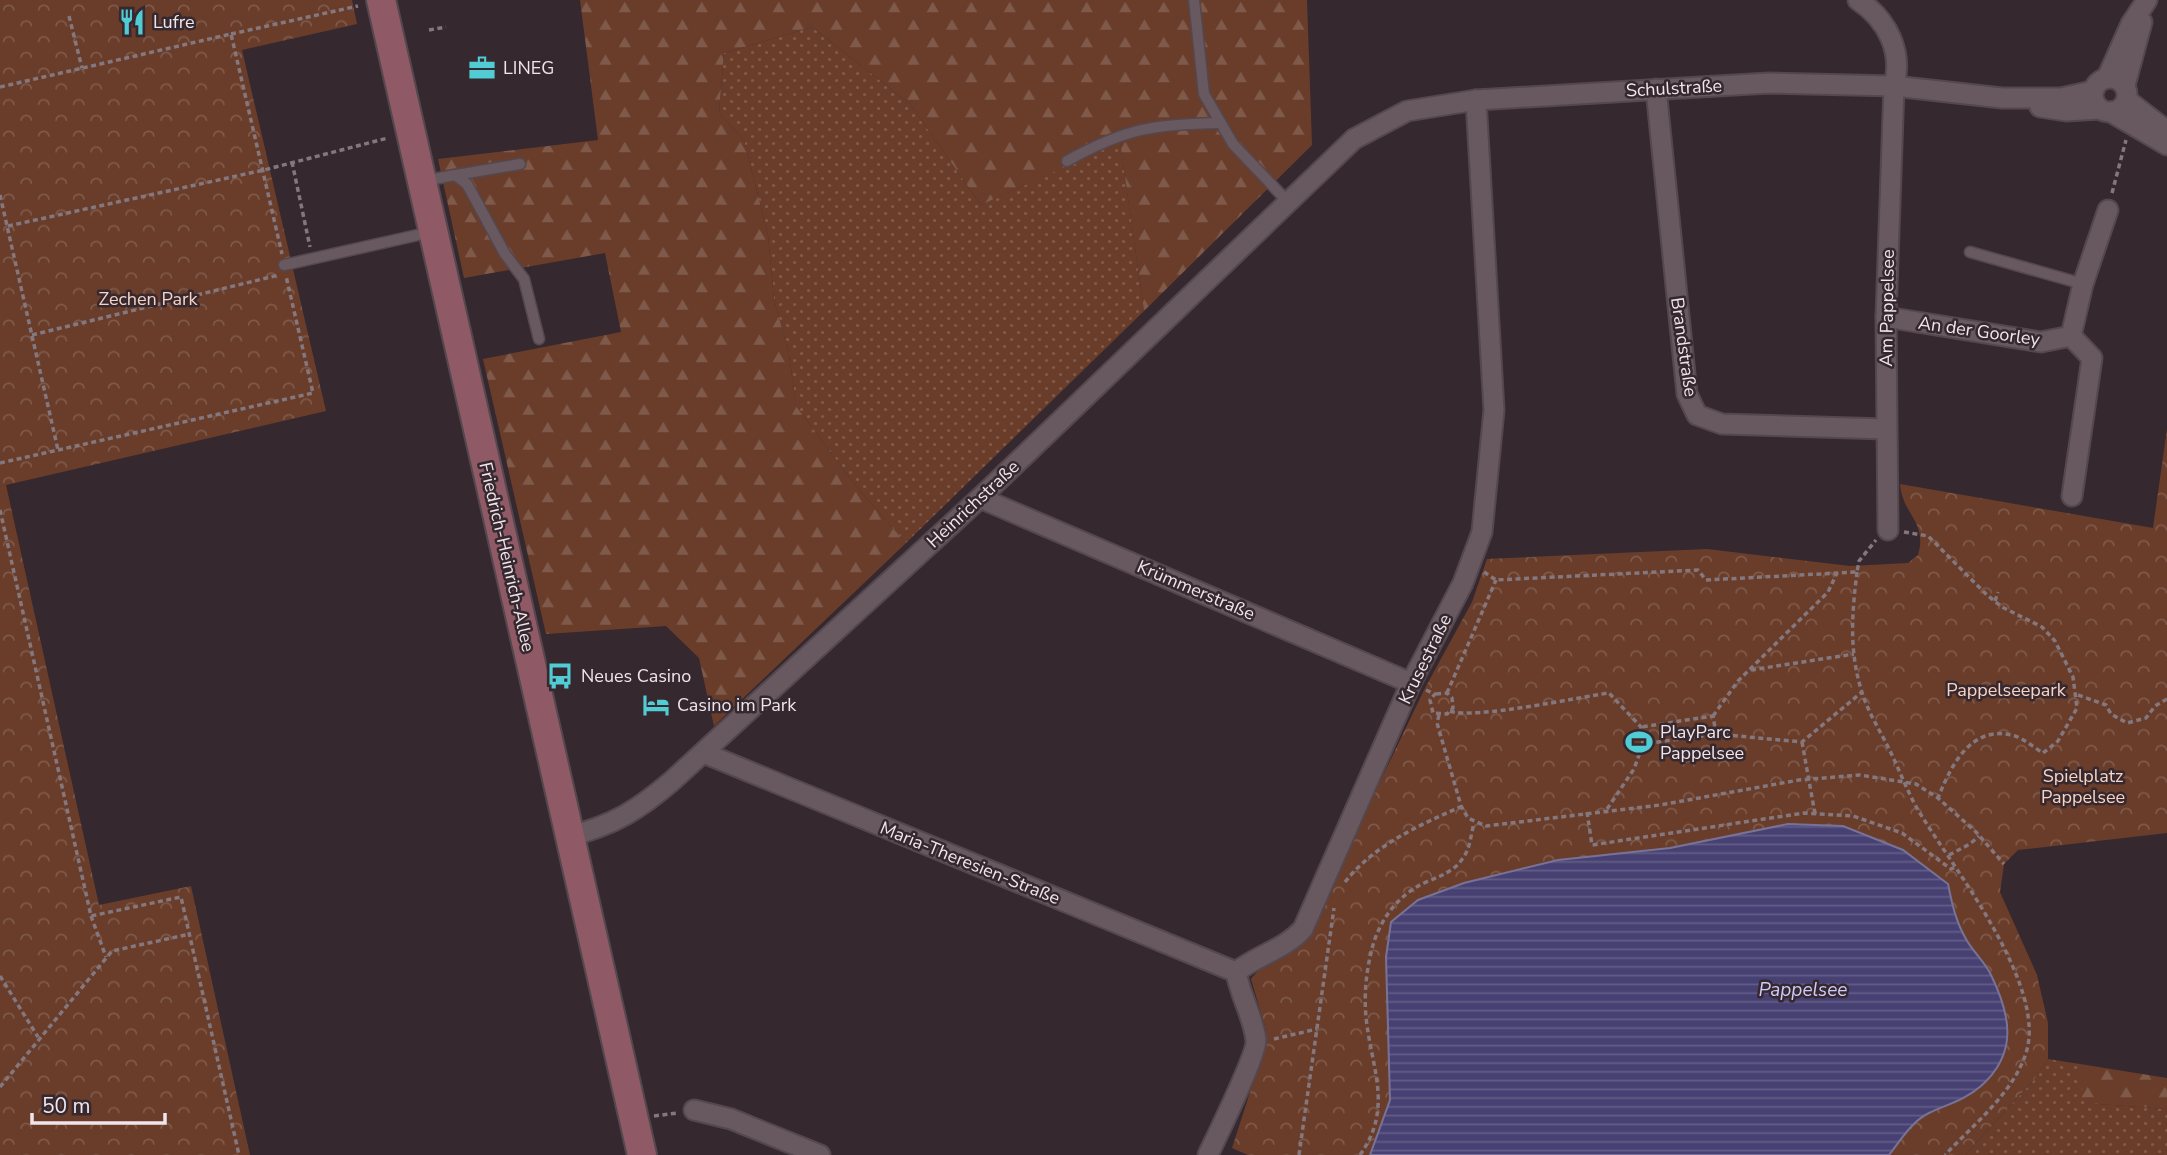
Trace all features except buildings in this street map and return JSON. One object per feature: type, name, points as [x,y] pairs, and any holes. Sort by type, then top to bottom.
[{"type":"main road","name":"Friedrich-Heinrich-Allee","points":[[369,3],[411,132],[642,1155]]},
{"type":"street","name":"Am Pappelsee","points":[[1858,0],[1883,24],[1894,43],[1899,66],[1895,86],[1886,317],[1888,530]]},
{"type":"street","points":[[2111,96],[2148,0]]},
{"type":"street","name":"Schulstraße","points":[[1354,139],[1407,111],[1475,100],[1656,89],[1769,83],[1895,86],[2002,98],[2111,96]]},
{"type":"street","name":"Brandstraße","points":[[1656,89],[1687,394],[1697,415],[1722,424],[1885,429]]},
{"type":"street","points":[[2111,96],[2135,126],[2167,145]]},
{"type":"street","points":[[2111,96],[2167,131]]},
{"type":"street","name":"Krusestraße","points":[[1236,972],[1252,959],[1292,942],[1303,929],[1412,683],[1470,564],[1482,532],[1494,410],[1475,100]]},
{"type":"street","name":"Heinrichstraße","points":[[570,836],[612,823],[638,810],[704,753],[980,498],[1354,139]]},
{"type":"street","points":[[2072,496],[2092,358],[2071,336],[2083,284],[2108,210]]},
{"type":"street","name":"An der Goorley","points":[[1886,317],[2042,342],[2071,336]]},
{"type":"street","name":"Krümmerstraße","points":[[980,498],[1412,683]]},
{"type":"street","name":"Maria-Theresien-Straße","points":[[704,753],[1236,972]]},
{"type":"street","points":[[1208,1155],[1257,1043],[1252,1020],[1240,995],[1236,972]]},
{"type":"street","points":[[694,1110],[732,1119],[820,1155]]},
{"type":"lane","points":[[1186,0],[1196,16]]},
{"type":"lane","points":[[1195,0],[1204,94],[1233,144],[1289,204]]},
{"type":"lane","points":[[1068,161],[1121,135],[1166,124],[1221,123]]},
{"type":"lane","points":[[422,181],[520,164]]},
{"type":"lane","points":[[455,175],[467,184],[505,254],[524,279],[539,339]]},
{"type":"lane","points":[[285,269],[313,259],[433,232]]},
{"type":"lane","points":[[1970,252],[2083,284]]},
{"type":"path","points":[[0,87],[369,3]]},
{"type":"path","points":[[69,16],[82,68]]},
{"type":"path","points":[[429,30],[446,27]]},
{"type":"path","points":[[0,463],[313,393],[231,34]]},
{"type":"path","points":[[2108,210],[2125,143],[2135,126]]},
{"type":"path","points":[[8,226],[264,170],[411,132]]},
{"type":"path","points":[[292,162],[313,259]]},
{"type":"path","points":[[0,195],[58,450]]},
{"type":"path","points":[[32,335],[285,269]]},
{"type":"path","points":[[0,510],[91,916],[106,957]]},
{"type":"path","points":[[1938,797],[1955,761],[1971,743],[1987,734],[2015,736],[2043,753],[2070,723],[2077,708],[2078,695],[2073,677],[2055,641],[2042,627],[1995,601],[1928,536],[1888,530],[1868,548],[1857,572],[1852,610],[1854,654],[1861,692],[1922,817],[1987,916],[2020,987],[2028,1012],[2030,1035],[2025,1056],[2011,1084],[1945,1155]]},
{"type":"path","points":[[1470,564],[1496,580],[1698,570],[1706,580],[1857,572]]},
{"type":"path","points":[[1641,727],[1713,716],[1749,670],[1828,592],[1837,573]]},
{"type":"path","points":[[1447,693],[1496,580]]},
{"type":"path","points":[[1995,601],[1998,592]]},
{"type":"path","points":[[1749,670],[1854,654]]},
{"type":"path","points":[[1412,683],[1436,694],[1447,693]]},
{"type":"path","points":[[1643,744],[1716,734],[1802,742],[1861,692]]},
{"type":"path","points":[[1447,693],[1452,698],[1450,711]]},
{"type":"path","points":[[1439,715],[1450,711],[1458,714],[1470,713],[1609,693],[1641,727],[1643,744],[1634,769],[1606,809]]},
{"type":"path","points":[[1436,694],[1430,706],[1439,715]]},
{"type":"path","points":[[2078,695],[2106,705],[2111,714],[2127,723],[2146,718],[2155,706],[2167,699]]},
{"type":"path","points":[[1439,715],[1437,723],[1461,806],[1474,823],[1486,826],[1606,809],[1660,805],[1835,775],[1903,779],[1938,797],[2004,864]]},
{"type":"path","points":[[1713,716],[1716,734]]},
{"type":"path","points":[[1802,742],[1815,814]]},
{"type":"path","points":[[1339,892],[1367,857],[1428,821],[1461,806]]},
{"type":"path","points":[[1587,812],[1592,845],[1774,817],[1815,814],[1853,816],[1886,826],[1910,838],[1951,869],[1956,867]]},
{"type":"path","points":[[1360,1155],[1376,1128],[1380,1105],[1366,1016],[1369,964],[1378,931],[1400,899],[1454,869],[1465,856],[1474,823]]},
{"type":"path","points":[[1948,855],[1970,844],[1979,836]]},
{"type":"path","points":[[91,916],[181,897],[239,1155]]},
{"type":"path","points":[[1299,1155],[1335,902]]},
{"type":"path","points":[[0,1087],[38,1037],[112,951],[190,934]]},
{"type":"path","points":[[0,976],[38,1037]]},
{"type":"path","points":[[1257,1043],[1317,1029]]},
{"type":"path","points":[[0,1077],[5,1081]]},
{"type":"green space","name":"Zechen Park","points":[[0,0],[352,0],[357,24],[242,50],[326,411],[6,485],[99,905],[191,886],[250,1155],[0,1155]]},
{"type":"green space","points":[[580,0],[1307,0],[1312,145],[1144,311],[1120,142],[981,205],[910,104],[812,27],[724,53],[719,113],[744,140],[768,235],[774,299],[789,354],[796,406],[855,485],[906,543],[714,726],[699,658],[666,626],[546,634],[483,359],[621,332],[605,253],[464,278],[438,159],[598,140]]},
{"type":"green space","points":[[812,27],[910,104],[981,205],[1120,141],[1144,311],[906,543],[855,485],[796,406],[789,354],[774,299],[768,235],[744,140],[719,113],[724,53]]},
{"type":"green space","name":"Pappelseepark","points":[[2167,429],[2167,833],[2018,850],[2004,864],[2000,892],[2037,975],[2048,1023],[2048,1059],[2033,1081],[1965,1155],[1248,1155],[1232,1148],[1263,1052],[1266,1030],[1251,979],[1257,972],[1294,948],[1307,934],[1425,688],[1472,602],[1487,559],[1707,549],[1850,566],[1908,563],[1918,555],[1920,534],[1905,503],[1900,484],[2153,528]]},
{"type":"green space","points":[[2048,1059],[2080,1064],[2083,1081],[2099,1104],[2167,1109],[2167,1155],[1965,1155],[2033,1081]]},
{"type":"green space","points":[[2080,1064],[2167,1078],[2167,1109],[2099,1104],[2082,1100]]},
{"type":"water","name":"Pappelsee","points":[[1788,824],[1843,826],[1903,850],[1948,884],[1960,926],[1991,975],[2006,1019],[2006,1047],[2001,1060],[1993,1073],[1975,1091],[1917,1121],[1889,1155],[1370,1155],[1390,1100],[1386,957],[1391,922],[1418,900],[1464,883],[1558,860],[1670,848]]},
{"type":"place","name":"Lufre","points":[[132,22]]},
{"type":"place","name":"LINEG","points":[[482,68]]},
{"type":"place","name":"Neues Casino","points":[[560,676]]},
{"type":"place","name":"Casino im Park","points":[[656,705]]},
{"type":"place","name":"PlayParc Pappelsee","points":[[1639,742]]},
{"type":"park label","name":"Spielplatz Pappelsee","points":[[2083,786]]}]
